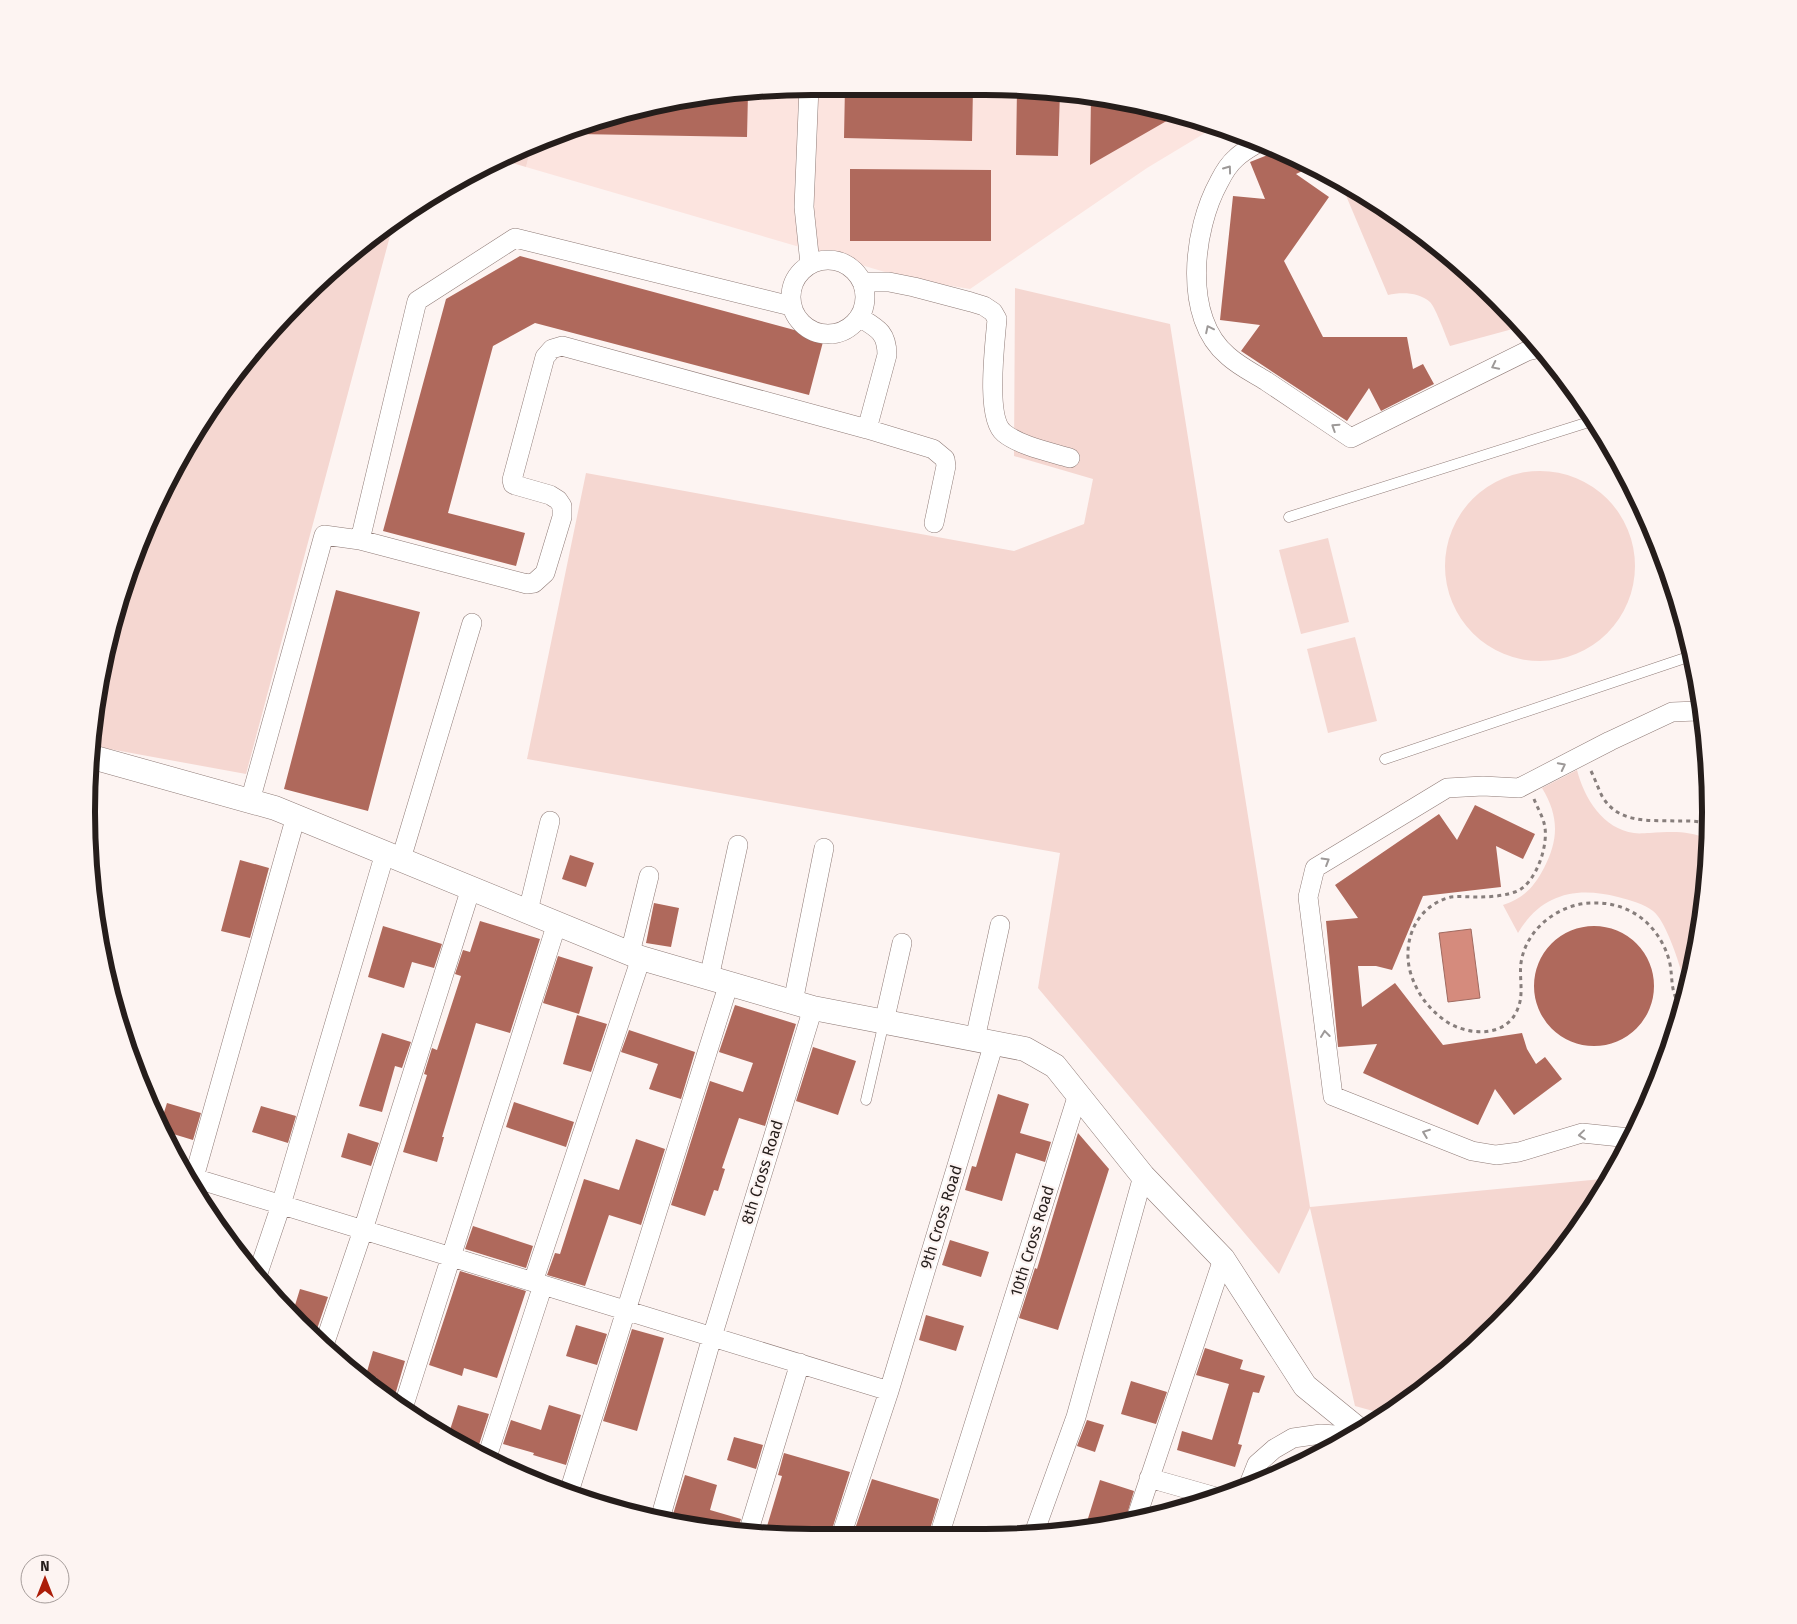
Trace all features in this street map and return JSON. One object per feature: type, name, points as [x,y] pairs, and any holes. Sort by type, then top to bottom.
[{"type":"street","points":[[809,95],[804,207],[810,264]]},
{"type":"street","points":[[1252,147],[1236,158],[1214,190],[1201,228],[1198,248],[1197,283],[1199,303],[1211,334],[1227,356],[1351,438],[1519,354],[1533,350]]},
{"type":"street","points":[[360,540],[418,301],[515,238],[791,306]]},
{"type":"street","points":[[822,260],[835,260],[846,264],[862,282],[865,294],[864,306],[859,317],[851,326],[841,332],[828,334],[816,332],[805,327],[796,318],[791,306],[790,294],[793,282],[800,271],[810,264],[822,260]]},
{"type":"street","points":[[862,282],[889,282],[914,287],[984,306],[993,312],[997,320],[993,390],[996,423],[1002,432],[1013,439],[1070,458]]},
{"type":"street","points":[[859,317],[877,328],[884,336],[887,344],[887,355],[868,428]]},
{"type":"street","points":[[250,801],[325,535],[360,540],[527,584],[534,584],[545,573],[562,517],[562,506],[558,500],[550,495],[515,485],[512,480],[544,356],[552,349],[562,346],[868,428],[933,449],[940,453],[946,466],[934,522]]},
{"type":"street","points":[[260,1268],[393,856],[472,623]]},
{"type":"street","points":[[1623,1137],[1582,1134],[1519,1152],[1496,1155],[1472,1151],[1333,1096],[1308,898],[1315,868],[1447,788],[1483,786],[1519,788],[1584,754],[1672,712],[1695,711]]},
{"type":"street","points":[[98,759],[275,808],[636,955],[803,1005],[1025,1049],[1055,1066],[1143,1176],[1223,1259],[1305,1386],[1354,1426]]},
{"type":"street","points":[[194,1175],[296,816]]},
{"type":"street","points":[[528,911],[550,821]]},
{"type":"street","points":[[570,1486],[627,1311],[719,980],[738,845]]},
{"type":"street","name":"8th Cross Road","points":[[662,1513],[803,1005],[824,848]]},
{"type":"street","points":[[488,1452],[636,955],[649,876]]},
{"type":"street","points":[[326,1339],[363,1230],[471,888]]},
{"type":"street","points":[[406,1402],[557,923]]},
{"type":"street","name":"9th Cross Road","points":[[843,1529],[889,1391],[984,1041],[1000,925]]},
{"type":"street","points":[[884,1022],[902,943]]},
{"type":"street","name":"10th Cross Road","points":[[941,1529],[1078,1094]]},
{"type":"street","points":[[1036,1527],[1076,1417],[1143,1176]]},
{"type":"street","points":[[198,1181],[281,1205],[889,1391]]},
{"type":"street","points":[[1138,1512],[1223,1259]]},
{"type":"street","points":[[751,1526],[800,1363]]},
{"type":"street","points":[[1252,1477],[1257,1464],[1274,1449],[1293,1438],[1321,1434],[1339,1435]]},
{"type":"street","points":[[1149,1478],[1206,1494]]},
{"type":"lane","points":[[1289,516],[1586,423]]},
{"type":"lane","points":[[1385,758],[1685,658]]},
{"type":"lane","points":[[866,1100],[884,1022]]},
{"type":"path","points":[[1584,754],[1602,796],[1619,813],[1641,820],[1702,823]]},
{"type":"path","points":[[1527,784],[1545,824],[1544,850],[1535,873],[1518,891],[1492,897],[1451,898],[1441,901],[1423,914],[1411,932],[1408,954],[1412,978],[1422,999],[1439,1016],[1455,1027],[1472,1032],[1500,1028],[1508,1023],[1518,1009],[1521,962],[1525,950],[1539,927],[1549,918],[1566,908],[1599,902],[1627,909],[1651,926],[1666,951],[1670,965],[1671,986],[1678,999]]},
{"type":"shaded area","points":[[812,95],[985,95],[1032,97],[1079,101],[1125,109],[1171,119],[1208,131],[1147,168],[970,289],[909,279],[526,167],[529,154],[582,133],[626,119],[718,101],[765,97]]},
{"type":"shaded area","points":[[529,154],[526,167],[510,162]]},
{"type":"shaded area","points":[[1344,191],[1421,243],[1458,273],[1514,329],[1450,346],[1430,302],[1421,296],[1410,294],[1388,295]]},
{"type":"shaded area","points":[[391,232],[246,774],[99,747],[101,718],[119,626],[133,582],[169,495],[191,453],[216,414],[273,339],[305,305],[339,273]]},
{"type":"shaded area","points":[[1015,288],[1170,324],[1310,1207],[1600,1179],[1554,1248],[1524,1285],[1492,1319],[1458,1351],[1421,1381],[1377,1412],[1355,1406],[1310,1208],[1279,1274],[1038,988],[1060,853],[527,759],[586,473],[1014,551],[1084,524],[1093,479],[1014,456]]},
{"type":"shaded area","points":[[1531,471],[1549,471],[1568,475],[1585,482],[1600,492],[1614,506],[1624,521],[1631,538],[1635,566],[1631,594],[1624,611],[1614,626],[1600,640],[1585,650],[1568,657],[1549,661],[1531,661],[1512,657],[1495,650],[1480,640],[1466,626],[1456,611],[1449,594],[1445,575],[1445,557],[1449,538],[1456,521],[1466,506],[1480,492],[1495,482],[1512,475]]},
{"type":"shaded area","points":[[1328,538],[1349,622],[1301,634],[1279,550]]},
{"type":"shaded area","points":[[1355,637],[1377,721],[1328,733],[1307,649]]},
{"type":"shaded area","points":[[1577,770],[1590,801],[1604,819],[1613,825],[1636,833],[1679,832],[1701,836],[1696,906],[1683,975],[1670,940],[1658,916],[1645,906],[1623,898],[1588,893],[1574,893],[1561,896],[1537,909],[1518,933],[1503,905],[1523,895],[1536,881],[1549,857],[1554,837],[1555,828],[1552,808],[1542,788]]},
{"type":"shaded area","points":[[1471,929],[1480,998],[1448,1002],[1439,933]]},
{"type":"building","points":[[845,95],[973,95],[972,141],[844,138]]},
{"type":"building","points":[[1017,96],[1060,99],[1058,156],[1016,155]]},
{"type":"building","points":[[748,98],[747,137],[579,134],[626,119],[672,109],[718,101]]},
{"type":"building","points":[[1091,103],[1170,119],[1090,165]]},
{"type":"building","points":[[1269,154],[1302,169],[1304,170],[1296,174],[1329,197],[1284,261],[1323,337],[1407,337],[1413,369],[1423,364],[1434,384],[1381,411],[1369,388],[1347,421],[1241,351],[1260,325],[1220,320],[1233,196],[1265,199],[1250,162]]},
{"type":"building","points":[[850,169],[991,170],[991,241],[850,241]]},
{"type":"building","points":[[520,256],[824,338],[809,395],[535,323],[493,346],[448,513],[525,533],[516,566],[383,531],[446,299]]},
{"type":"building","points":[[336,590],[420,612],[368,811],[284,789]]},
{"type":"building","points":[[1475,805],[1535,834],[1523,859],[1496,846],[1501,887],[1423,896],[1392,970],[1376,966],[1358,966],[1362,1007],[1395,983],[1443,1045],[1522,1033],[1527,1049],[1536,1064],[1545,1057],[1562,1079],[1514,1115],[1495,1089],[1478,1125],[1363,1073],[1377,1044],[1338,1047],[1326,921],[1358,918],[1335,885],[1439,814],[1457,840]]},
{"type":"building","points":[[570,855],[594,863],[586,887],[562,879]]},
{"type":"building","points":[[240,860],[269,868],[250,938],[221,931]]},
{"type":"building","points":[[654,903],[679,908],[671,947],[646,943]]},
{"type":"building","points":[[480,921],[540,939],[510,1033],[476,1023],[442,1137],[444,1137],[437,1162],[403,1152],[427,1075],[424,1074],[432,1048],[437,1050],[461,976],[455,974],[463,950],[470,952]]},
{"type":"building","points":[[383,926],[442,944],[434,968],[412,962],[404,988],[368,977]]},
{"type":"building","points":[[1594,926],[1617,931],[1627,936],[1636,944],[1644,953],[1649,963],[1654,986],[1649,1009],[1644,1019],[1636,1028],[1627,1036],[1617,1041],[1594,1046],[1571,1041],[1561,1036],[1552,1028],[1544,1019],[1539,1009],[1534,986],[1539,963],[1544,953],[1552,944],[1561,936],[1571,931]]},
{"type":"building","points":[[558,956],[593,967],[579,1014],[543,1003]]},
{"type":"building","points":[[735,1005],[796,1024],[765,1126],[739,1118],[722,1168],[725,1169],[718,1191],[714,1190],[705,1216],[671,1205],[710,1081],[743,1092],[753,1063],[719,1052]]},
{"type":"building","points":[[577,1015],[607,1024],[591,1072],[563,1064]]},
{"type":"building","points":[[629,1030],[695,1052],[681,1099],[649,1089],[658,1064],[621,1052]]},
{"type":"building","points":[[382,1033],[411,1042],[402,1068],[395,1066],[382,1112],[359,1106]]},
{"type":"building","points":[[813,1047],[856,1061],[838,1115],[796,1101]]},
{"type":"building","points":[[998,1094],[1029,1104],[1020,1133],[1051,1142],[1045,1162],[1016,1153],[1002,1201],[965,1190],[972,1166],[976,1167]]},
{"type":"building","points":[[514,1102],[574,1122],[566,1147],[506,1127]]},
{"type":"building","points":[[167,1103],[201,1113],[193,1140],[171,1133],[163,1115]]},
{"type":"building","points":[[261,1106],[296,1116],[288,1143],[252,1132]]},
{"type":"building","points":[[348,1133],[379,1143],[371,1166],[341,1157]]},
{"type":"building","points":[[1078,1133],[1109,1169],[1058,1330],[1019,1318],[1035,1268],[1037,1269]]},
{"type":"building","points":[[636,1139],[665,1149],[641,1225],[609,1215],[585,1286],[547,1275],[555,1253],[560,1254],[584,1179],[619,1190]]},
{"type":"building","points":[[473,1226],[533,1246],[526,1268],[465,1249]]},
{"type":"building","points":[[950,1240],[989,1252],[981,1277],[942,1265]]},
{"type":"building","points":[[460,1271],[526,1291],[497,1378],[464,1368],[462,1376],[429,1365]]},
{"type":"building","points":[[300,1289],[328,1297],[317,1329],[294,1308]]},
{"type":"building","points":[[926,1315],[964,1326],[956,1351],[919,1340]]},
{"type":"building","points":[[576,1325],[607,1334],[597,1365],[566,1356]]},
{"type":"building","points":[[632,1329],[664,1338],[637,1431],[603,1421]]},
{"type":"building","points":[[1205,1348],[1243,1360],[1240,1369],[1265,1376],[1259,1393],[1253,1392],[1238,1444],[1242,1445],[1235,1467],[1177,1450],[1182,1431],[1212,1440],[1229,1384],[1196,1375]]},
{"type":"building","points":[[373,1351],[405,1361],[395,1395],[376,1381],[377,1378],[366,1373]]},
{"type":"building","points":[[1131,1381],[1167,1392],[1156,1424],[1121,1414]]},
{"type":"building","points":[[458,1405],[489,1414],[478,1446],[450,1431]]},
{"type":"building","points":[[549,1405],[581,1415],[566,1465],[503,1444],[511,1420],[541,1430]]},
{"type":"building","points":[[1087,1420],[1104,1425],[1095,1452],[1077,1446]]},
{"type":"building","points":[[734,1437],[763,1445],[756,1469],[727,1460]]},
{"type":"building","points":[[784,1453],[850,1472],[832,1529],[767,1527],[782,1476],[778,1475]]},
{"type":"building","points":[[685,1475],[717,1485],[710,1510],[741,1519],[739,1525],[673,1515]]},
{"type":"building","points":[[872,1479],[939,1499],[930,1529],[855,1529]]},
{"type":"building","points":[[1100,1480],[1134,1491],[1127,1515],[1087,1522]]}]
